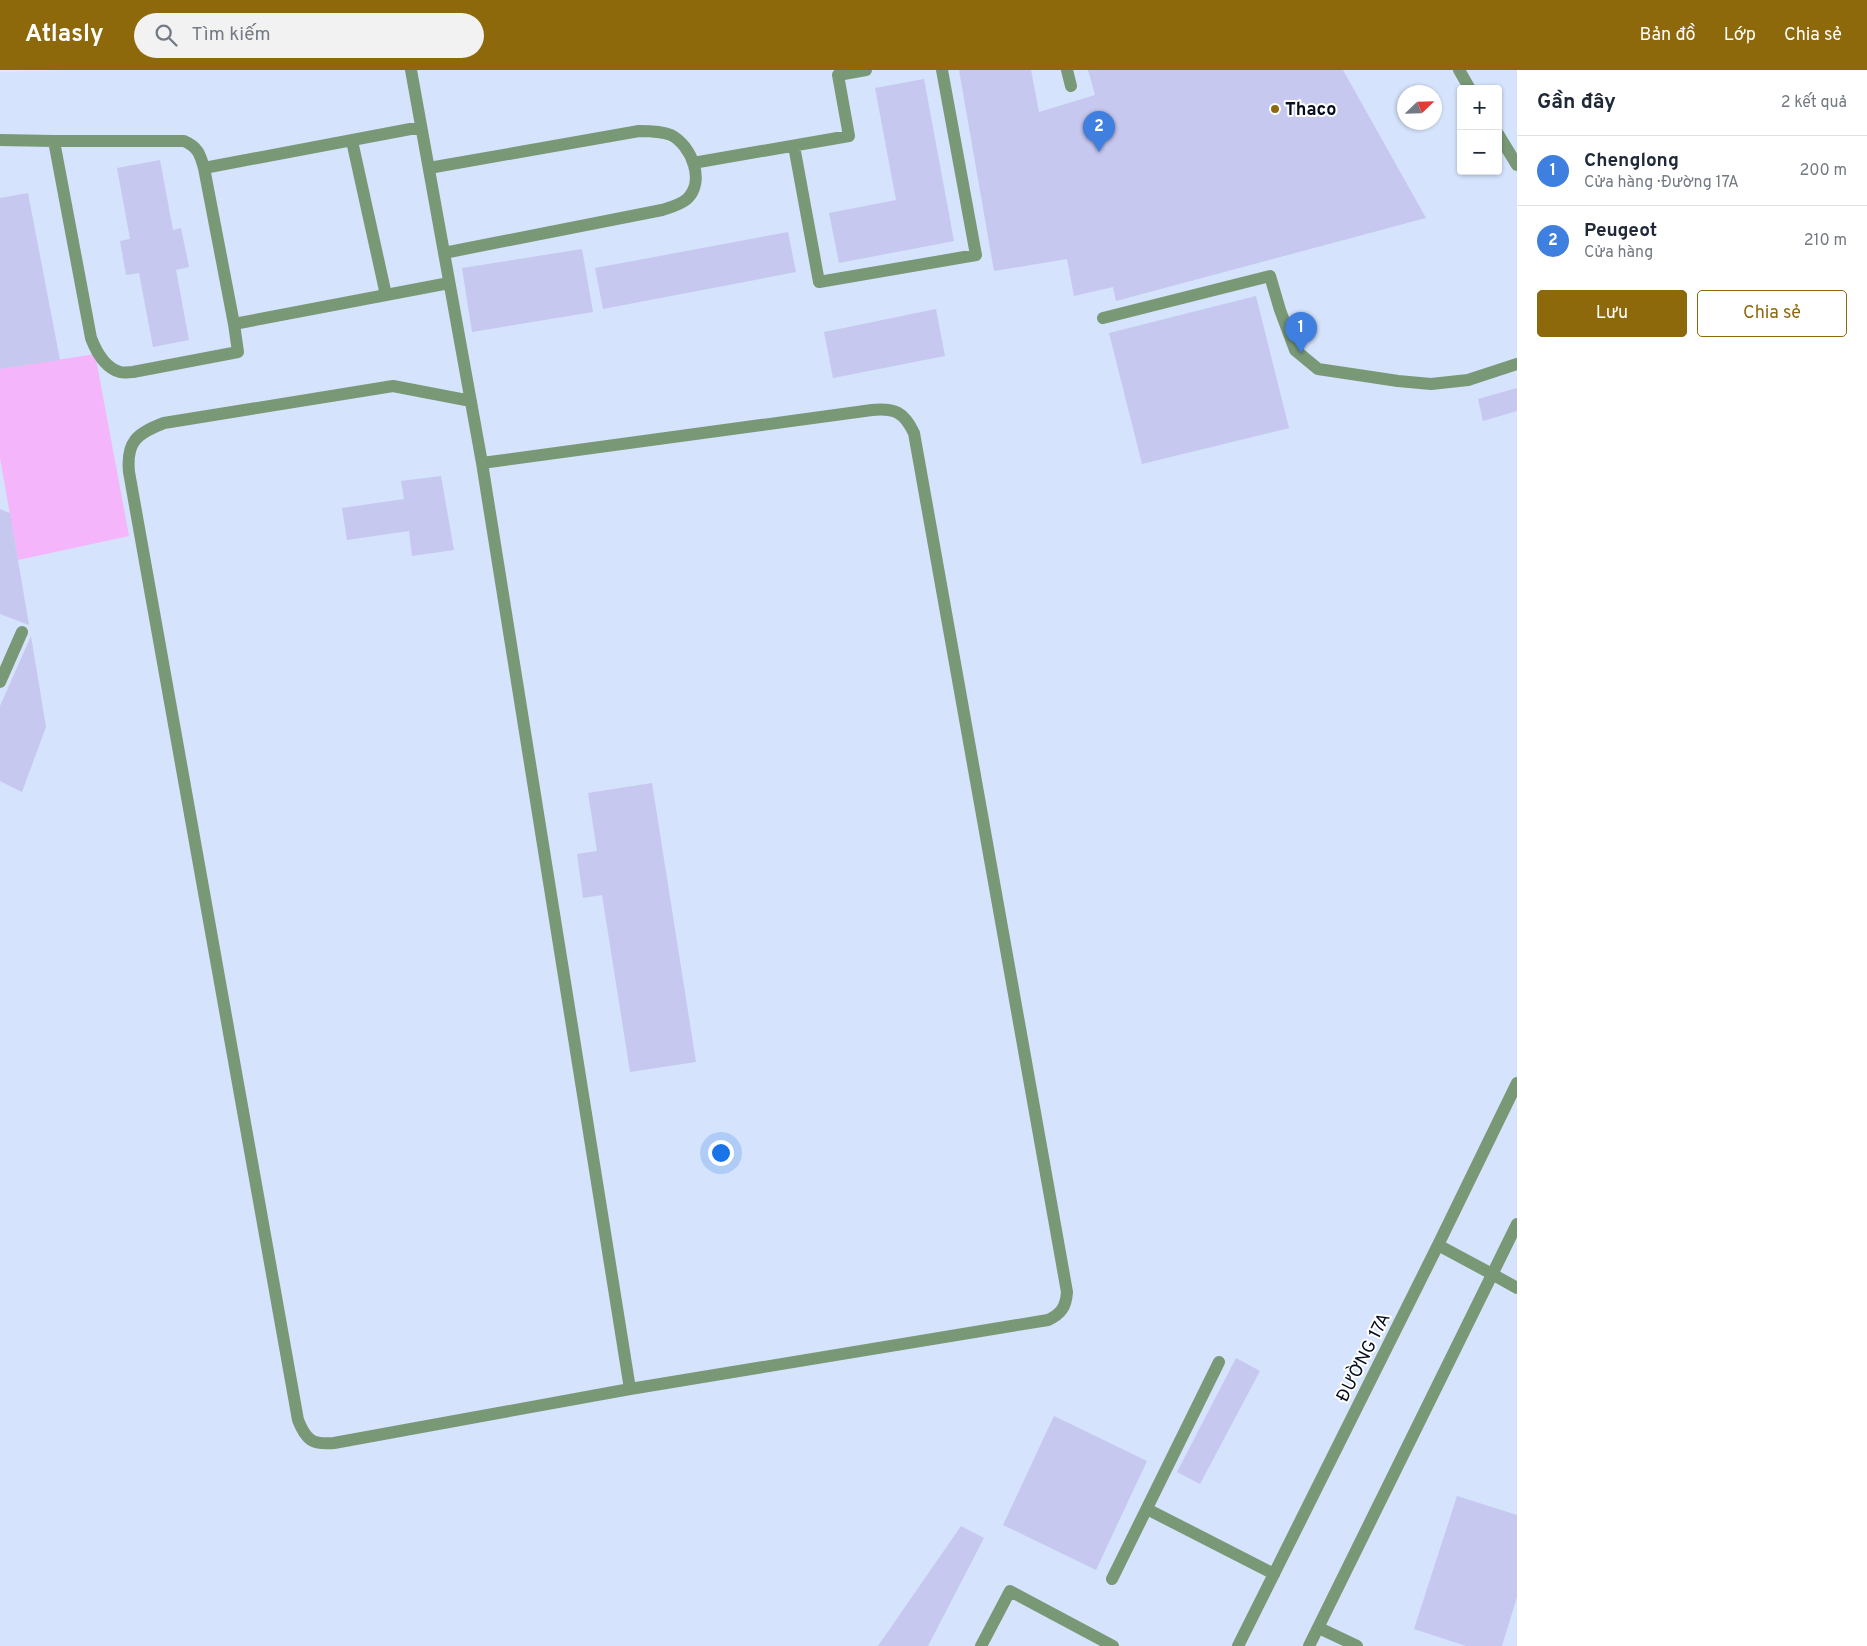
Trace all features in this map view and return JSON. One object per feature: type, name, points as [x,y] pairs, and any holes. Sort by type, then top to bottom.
[{"type":"street","points":[[411,70],[482,462],[630,1389]]},
{"type":"street","points":[[693,164],[849,136],[838,75],[866,70]]},
{"type":"street","points":[[794,146],[819,282],[976,254],[942,70]]},
{"type":"street","points":[[1067,70],[1070,86]]},
{"type":"street","points":[[1459,70],[1468,85]]},
{"type":"street","points":[[204,168],[421,127]]},
{"type":"street","points":[[429,168],[639,131],[670,135],[679,141],[688,151],[696,178],[694,189],[687,198],[678,205],[662,210],[444,253]]},
{"type":"street","points":[[0,140],[184,141],[194,146],[200,152],[204,168],[238,352],[133,372],[120,372],[101,358],[94,348],[54,141]]},
{"type":"street","points":[[352,141],[386,295]]},
{"type":"street","points":[[1502,141],[1517,165]]},
{"type":"street","points":[[1103,318],[1270,276],[1295,350],[1318,369],[1379,379],[1431,384],[1468,380],[1517,364]]},
{"type":"street","points":[[234,324],[449,283]]},
{"type":"street","points":[[471,401],[392,386],[164,424],[137,436],[131,446],[127,459],[298,1420],[303,1432],[310,1441],[321,1444],[334,1443],[630,1389],[1048,1320],[1058,1315],[1066,1302],[1067,1292],[914,433],[908,420],[897,412],[887,409],[872,410],[482,462]]},
{"type":"street","points":[[0,682],[22,632]]},
{"type":"street","name":"ĐƯỜNG 17A","points":[[1238,1646],[1517,1083]]},
{"type":"street","points":[[1309,1646],[1517,1224]]},
{"type":"street","points":[[1438,1245],[1517,1288]]},
{"type":"street","points":[[1112,1579],[1219,1362]]},
{"type":"street","points":[[1147,1509],[1274,1574]]},
{"type":"street","points":[[981,1646],[1010,1591],[1109,1645]]},
{"type":"street","points":[[1319,1628],[1357,1646]]},
{"type":"shaded area","points":[[71,70],[1517,70],[1517,1646],[0,1646],[0,72]]},
{"type":"shaded area","points":[[95,354],[129,536],[18,560],[0,458],[0,369]]},
{"type":"building","points":[[959,70],[1031,70],[1039,112],[1095,95],[1088,70],[1343,70],[1426,218],[1116,301],[1113,287],[1074,296],[1067,259],[994,271]]},
{"type":"building","points":[[924,79],[954,241],[839,263],[829,213],[896,200],[875,88]]},
{"type":"building","points":[[160,160],[173,230],[181,228],[189,267],[176,270],[189,340],[153,347],[139,273],[126,275],[120,241],[130,239],[117,168]]},
{"type":"building","points":[[28,193],[60,360],[0,369],[0,198]]},
{"type":"building","points":[[788,232],[796,272],[603,309],[595,268]]},
{"type":"building","points":[[582,249],[593,312],[472,332],[462,268]]},
{"type":"building","points":[[1256,296],[1289,428],[1142,464],[1109,333]]},
{"type":"building","points":[[936,309],[945,356],[833,378],[824,332]]},
{"type":"building","points":[[1517,388],[1517,411],[1483,421],[1478,399]]},
{"type":"building","points":[[441,476],[454,550],[412,556],[409,531],[347,540],[342,508],[404,499],[401,481]]},
{"type":"building","points":[[0,509],[10,513],[29,625],[0,614]]},
{"type":"building","points":[[31,636],[46,727],[22,792],[0,781],[0,706]]},
{"type":"building","points":[[652,783],[696,1062],[630,1072],[602,895],[583,898],[577,854],[597,851],[588,793]]},
{"type":"building","points":[[1236,1358],[1260,1371],[1200,1484],[1177,1472]]},
{"type":"building","points":[[1054,1416],[1147,1461],[1096,1570],[1003,1525]]},
{"type":"building","points":[[1457,1496],[1517,1515],[1517,1597],[1502,1646],[1466,1646],[1414,1629]]},
{"type":"building","points":[[961,1526],[984,1538],[928,1646],[878,1646]]},
{"type":"place","name":"Thaco","points":[[1275,109]]},
{"type":"place","name":"Peugeot","points":[[1099,152]]},
{"type":"place","name":"Chenglong","points":[[1301,353]]}]
